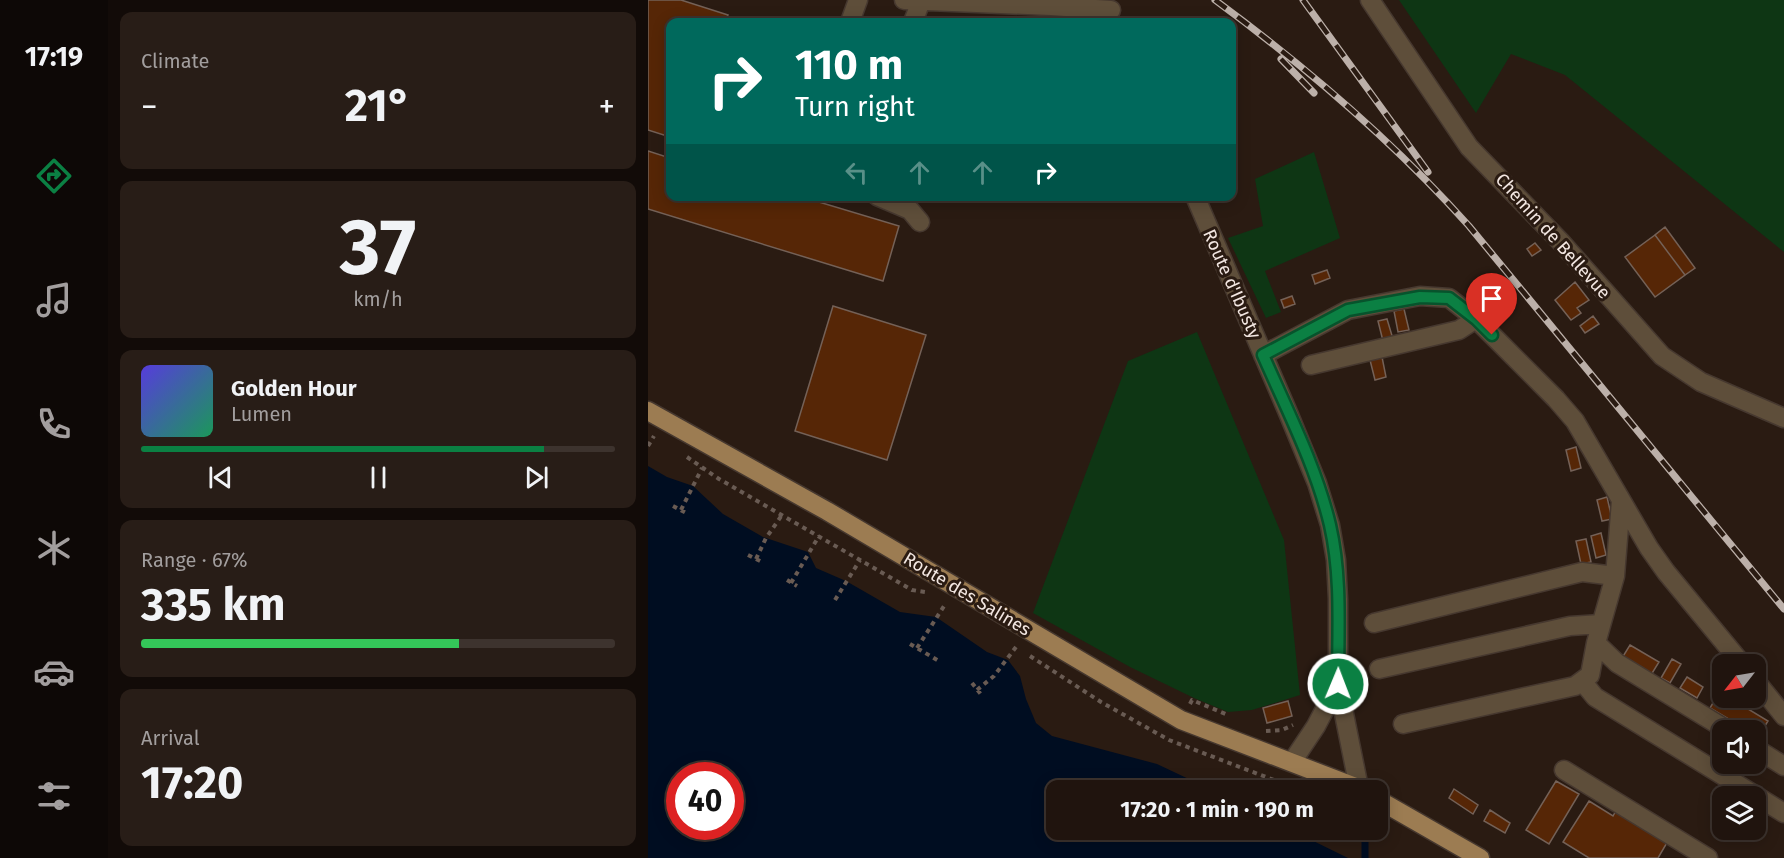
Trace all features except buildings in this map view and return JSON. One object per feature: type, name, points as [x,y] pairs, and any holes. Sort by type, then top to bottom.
[{"type":"main road","name":"Route des Salines","points":[[648,411],[848,524],[1181,720],[1338,780]]},
{"type":"main road","points":[[1388,805],[1480,858]]},
{"type":"street","points":[[851,18],[858,0]]},
{"type":"street","name":"Chemin de Bellevue","points":[[1371,0],[1469,147],[1560,241],[1662,356],[1701,382],[1784,418]]},
{"type":"street","points":[[913,18],[913,1],[1049,3],[1111,11]]},
{"type":"street","points":[[891,201],[910,210],[920,222]]},
{"type":"street","name":"Route d'Ibusty","points":[[1197,201],[1317,483],[1330,525],[1336,560],[1338,599],[1338,684],[1359,780]]},
{"type":"street","points":[[1263,355],[1348,310],[1420,297],[1449,298],[1476,319],[1575,421],[1666,572],[1734,654]]},
{"type":"street","points":[[1311,366],[1459,330],[1476,319]]},
{"type":"street","points":[[1403,724],[1575,686],[1590,675],[1596,643],[1615,576],[1622,501]]},
{"type":"street","points":[[1374,623],[1582,572],[1615,576]]},
{"type":"street","points":[[1379,669],[1570,626],[1601,624]]},
{"type":"street","points":[[1596,643],[1617,663],[1712,721]]},
{"type":"street","points":[[1582,681],[1595,697],[1784,813]]},
{"type":"street","points":[[1292,762],[1314,729],[1338,684]]},
{"type":"street","points":[[1766,694],[1784,716]]},
{"type":"street","points":[[1766,755],[1784,766]]},
{"type":"street","points":[[1564,770],[1698,855]]},
{"type":"path","points":[[648,446],[654,435]]},
{"type":"path","points":[[681,510],[703,468]]},
{"type":"path","points":[[673,506],[688,514]]},
{"type":"path","points":[[756,559],[766,538],[782,515]]},
{"type":"path","points":[[798,586],[789,581],[819,536]]},
{"type":"path","points":[[748,555],[764,563]]},
{"type":"path","points":[[835,600],[860,560]]},
{"type":"path","points":[[917,648],[947,602]]},
{"type":"path","points":[[909,644],[939,661]]},
{"type":"path","points":[[977,690],[994,676],[1016,647]]},
{"type":"path","points":[[972,683],[983,697]]},
{"type":"path","points":[[1181,720],[1192,700],[1234,718]]},
{"type":"path","points":[[1256,726],[1266,731],[1282,730],[1300,722],[1314,729]]},
{"type":"green space","points":[[1399,0],[1784,0],[1784,252],[1565,75],[1511,54],[1476,113]]},
{"type":"green space","points":[[1314,152],[1340,238],[1265,271],[1281,312],[1266,318],[1228,238],[1263,226],[1255,179]]},
{"type":"green space","points":[[1197,332],[1284,540],[1300,695],[1252,710],[1228,712],[1194,698],[1130,667],[1033,613],[1128,361]]},
{"type":"water","points":[[648,466],[667,477],[693,486],[723,514],[763,537],[808,552],[816,568],[846,581],[900,612],[936,617],[987,652],[1008,660],[1020,676],[1036,723],[1052,736],[1157,764],[1191,780],[1046,780],[1046,840],[1311,840],[1348,858],[648,858]]},
{"type":"waterway","points":[[1365,841],[1365,858]]},
{"type":"railway","points":[[1215,0],[1348,106],[1410,164],[1469,226],[1784,609]]},
{"type":"railway","points":[[1303,0],[1428,172]]},
{"type":"railway","points":[[1281,59],[1314,93]]},
{"type":"route","points":[[1338,684],[1338,599],[1336,560],[1330,525],[1317,483],[1263,355],[1348,310],[1420,297],[1449,298],[1492,335]]}]
